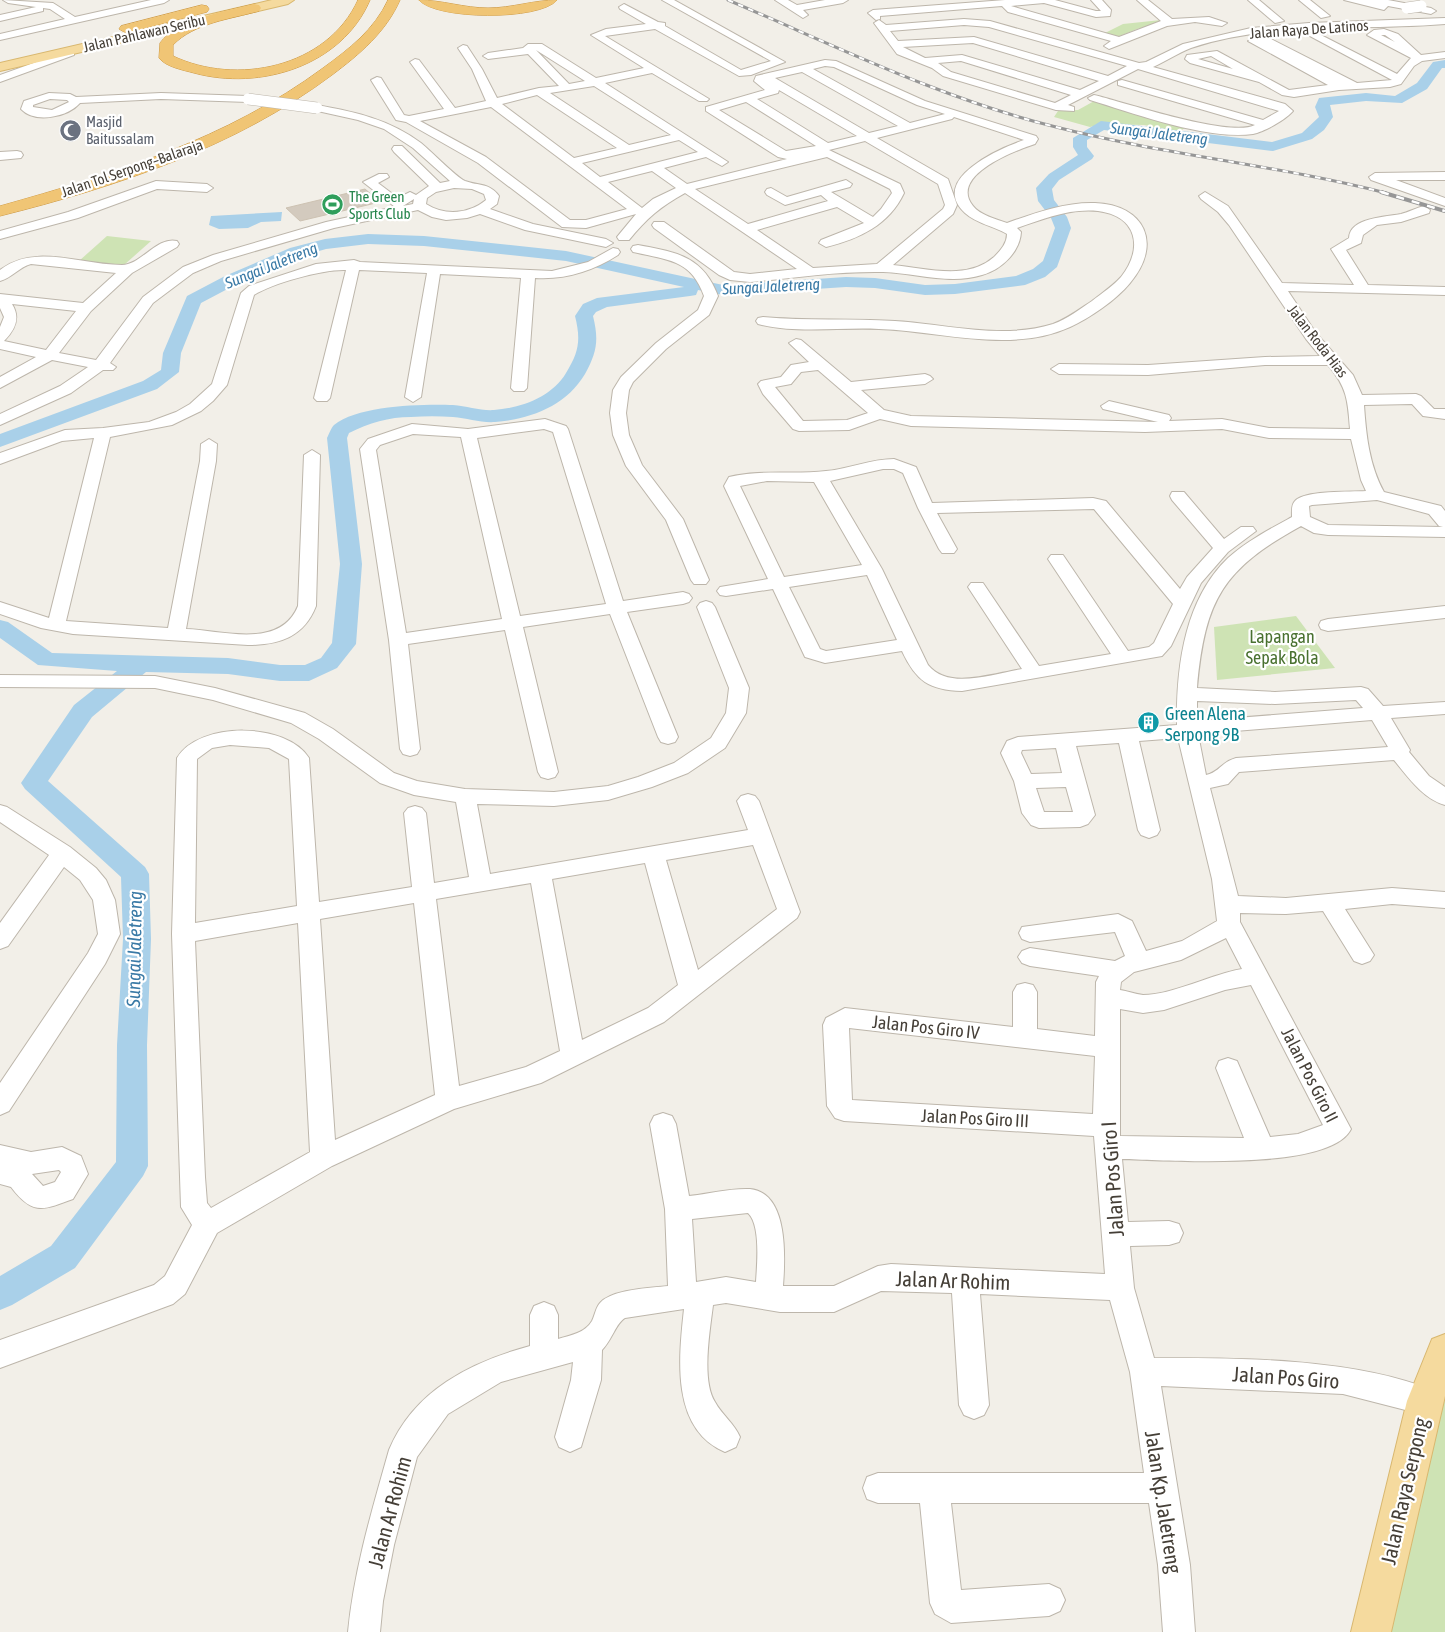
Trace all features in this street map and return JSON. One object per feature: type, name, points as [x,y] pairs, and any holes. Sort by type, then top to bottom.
[{"type":"highway","points":[[126,30],[238,0]]},
{"type":"highway","points":[[257,4],[176,34],[167,43],[164,51],[166,58],[184,67],[209,72],[252,72],[291,65],[318,54],[328,46],[354,18],[364,0]]},
{"type":"highway","name":"Jalan Tol Serpong–Balaraja","points":[[0,201],[123,163],[195,136],[252,110],[315,68],[344,44],[362,27],[378,0]]},
{"type":"highway","name":"Jalan Tol Serpong–Balaraja","points":[[0,211],[136,169],[208,142],[267,112],[316,81],[360,46],[378,28],[394,0]]},
{"type":"highway","points":[[425,0],[438,5],[475,11],[514,9],[551,0]]},
{"type":"main road","name":"Jalan Pahlawan Seribu","points":[[0,59],[126,30],[257,4],[288,0]]},
{"type":"main road","name":"Jalan Pahlawan Seribu","points":[[0,67],[257,4]]},
{"type":"main road","name":"Jalan Raya Serpong","points":[[1371,1632],[1425,1401],[1445,1352]]},
{"type":"street","points":[[8,0],[56,3],[72,20]]},
{"type":"street","points":[[0,37],[164,0]]},
{"type":"street","points":[[624,7],[739,73],[747,73],[780,62],[667,0]]},
{"type":"street","points":[[780,0],[800,12],[843,0]]},
{"type":"street","points":[[1096,0],[1106,10],[1106,14],[1096,14],[1044,0],[956,3],[873,13],[905,55],[924,60],[952,76],[1056,107],[1136,66]]},
{"type":"street","points":[[1142,0],[1169,22]]},
{"type":"street","points":[[1253,0],[1279,20]]},
{"type":"street","points":[[1304,0],[1325,16]]},
{"type":"street","points":[[1351,0],[1388,8],[1423,6],[1438,1]]},
{"type":"street","points":[[1351,0],[1375,25],[1372,35],[1416,56],[1445,55]]},
{"type":"street","points":[[1372,0],[1445,14]]},
{"type":"street","points":[[1395,0],[1423,6]]},
{"type":"street","points":[[112,1],[125,9]]},
{"type":"street","points":[[1000,2],[1012,10],[1099,35],[1114,43],[1141,30],[1169,22]]},
{"type":"street","points":[[0,18],[56,3]]},
{"type":"street","points":[[1132,22],[1169,22],[1202,18],[1222,23]]},
{"type":"street","points":[[703,99],[651,70],[596,35],[606,32],[706,20]]},
{"type":"street","points":[[879,23],[979,22],[1136,66],[1148,67],[1281,106],[1287,110],[1250,130],[1196,127],[1094,98]]},
{"type":"street","name":"Jalan Raya De Latinos","points":[[1056,107],[1074,108],[1122,84],[1148,67],[1187,46],[1258,30],[1309,26],[1375,25],[1443,28]]},
{"type":"street","points":[[1099,35],[1112,28]]},
{"type":"street","points":[[1141,30],[1187,46]]},
{"type":"street","points":[[1313,35],[1399,79]]},
{"type":"street","points":[[895,44],[974,40],[1109,80]]},
{"type":"street","points":[[1339,87],[1253,41],[1268,40],[1354,86]]},
{"type":"street","points":[[0,80],[22,72],[31,65],[108,41]]},
{"type":"street","points":[[566,88],[528,47],[538,46],[722,162]]},
{"type":"street","points":[[409,119],[482,160],[567,224],[586,224],[636,210],[493,103],[477,69],[463,48]]},
{"type":"street","points":[[488,56],[531,50]]},
{"type":"street","points":[[1262,80],[1190,59],[1191,56],[1213,53],[1286,93],[1294,94],[1339,87],[1386,85],[1399,79],[1416,56]]},
{"type":"street","points":[[924,60],[962,58],[1081,94]]},
{"type":"street","points":[[415,62],[452,112]]},
{"type":"street","points":[[659,225],[730,276],[750,278],[882,268],[957,273],[984,270],[1002,256],[1012,244],[1014,232],[1008,227],[987,221],[972,212],[965,204],[962,192],[970,173],[985,161],[1032,139],[951,116],[836,64],[824,63],[765,77],[759,80],[774,92],[710,109],[782,154],[794,155],[830,151]]},
{"type":"street","points":[[803,68],[907,126]]},
{"type":"street","points":[[377,80],[400,118],[409,119],[452,112],[540,91],[566,88],[651,70]]},
{"type":"street","points":[[22,72],[24,77],[49,96]]},
{"type":"street","points":[[765,77],[944,182],[951,205],[948,211],[882,268]]},
{"type":"street","points":[[0,80],[33,100]]},
{"type":"street","points":[[1122,84],[1264,124]]},
{"type":"street","points":[[540,91],[627,149]]},
{"type":"street","points":[[73,102],[64,96],[49,96],[33,100],[26,106],[31,111],[37,113],[54,112],[73,102],[244,102],[317,108],[362,117],[387,126],[420,149],[461,184]]},
{"type":"street","points":[[749,100],[830,151],[896,187],[898,193],[895,203],[873,223],[854,234],[826,243]]},
{"type":"street","points":[[244,102],[342,122],[388,141],[419,168],[437,187]]},
{"type":"street","points":[[0,459],[65,435],[145,428],[175,419],[194,409],[210,398],[219,385],[250,291],[316,268],[354,264],[434,270],[552,275],[597,263],[609,247],[624,237],[640,218],[688,190],[830,151],[866,136],[951,116]]},
{"type":"street","points":[[887,149],[951,116]]},
{"type":"street","points":[[970,158],[986,148],[1022,135]]},
{"type":"street","points":[[572,162],[682,136]]},
{"type":"street","points":[[598,181],[708,153]]},
{"type":"street","points":[[0,156],[17,155]]},
{"type":"street","points":[[654,167],[810,272]]},
{"type":"street","points":[[397,175],[418,188],[408,198],[397,204],[369,182],[419,168]]},
{"type":"street","points":[[944,182],[952,171]]},
{"type":"street","points":[[1445,176],[1375,177],[1445,202]]},
{"type":"street","points":[[461,184],[482,188],[492,196],[492,201],[480,210],[457,215],[445,215],[425,210],[420,206],[421,196],[437,187],[461,184]]},
{"type":"street","points":[[772,192],[785,201],[846,184]]},
{"type":"street","points":[[0,235],[73,215],[156,185],[207,188]]},
{"type":"street","points":[[821,191],[873,223]]},
{"type":"street","name":"Jalan Roda Hias","points":[[1205,196],[1223,209],[1234,222],[1311,336],[1348,378],[1356,400],[1358,434],[1369,480],[1377,495]]},
{"type":"street","points":[[746,229],[839,202]]},
{"type":"street","points":[[0,429],[65,397],[130,346],[142,321],[156,304],[175,287],[233,255],[331,224],[420,206]]},
{"type":"street","points":[[763,321],[815,326],[895,325],[981,335],[1019,333],[1057,327],[1108,296],[1125,280],[1133,271],[1141,240],[1138,227],[1133,220],[1109,209],[1092,207],[1044,215],[1008,227]]},
{"type":"street","points":[[480,210],[537,229],[609,247],[630,252],[638,248],[676,258],[687,262],[708,286],[704,312],[661,346],[626,380],[621,390],[618,413],[621,435],[634,466],[674,518],[700,580]]},
{"type":"street","points":[[1364,290],[1338,250],[1356,240],[1356,234],[1372,221],[1401,218],[1424,210]]},
{"type":"street","points":[[624,237],[638,241],[640,246],[638,248]]},
{"type":"street","points":[[0,383],[50,355],[86,308],[127,270],[172,244]]},
{"type":"street","points":[[0,277],[16,264],[31,260],[127,270]]},
{"type":"street","points":[[322,398],[354,264]]},
{"type":"street","points":[[413,397],[434,270]]},
{"type":"street","points":[[519,388],[528,274]]},
{"type":"street","points":[[708,286],[730,276]]},
{"type":"street","points":[[1278,287],[1445,291]]},
{"type":"street","points":[[0,299],[86,308]]},
{"type":"street","points":[[0,299],[11,311],[12,317],[0,338]]},
{"type":"street","points":[[796,343],[850,387],[879,414]]},
{"type":"street","points":[[0,345],[105,367]]},
{"type":"street","points":[[1059,369],[1148,370],[1265,360],[1332,360]]},
{"type":"street","points":[[822,365],[796,368],[786,381],[766,384],[768,391],[799,426],[849,424],[879,414],[926,422],[1060,426],[1232,424],[1278,433],[1358,434]]},
{"type":"street","points":[[0,420],[55,394],[105,367]]},
{"type":"street","points":[[850,387],[925,380]]},
{"type":"street","points":[[1356,400],[1416,400],[1429,413],[1445,414]]},
{"type":"street","points":[[1109,406],[1190,425]]},
{"type":"street","points":[[410,749],[398,640],[368,449],[374,442],[412,429],[454,430],[468,434],[545,424],[560,429],[616,608],[668,737]]},
{"type":"street","points":[[56,625],[103,433]]},
{"type":"street","points":[[468,434],[548,772]]},
{"type":"street","points":[[176,634],[208,461],[209,444]]},
{"type":"street","points":[[0,608],[32,620],[56,625],[121,633],[275,637],[300,621],[307,606],[312,455]]},
{"type":"street","points":[[910,644],[825,657],[815,656],[808,649],[732,486],[735,481],[764,475],[819,477],[884,465],[898,465],[910,470],[926,508],[948,549]]},
{"type":"street","points":[[819,477],[872,569],[923,673],[942,683],[962,685],[1149,654],[1162,646],[1184,604],[1193,581],[1222,548],[1247,531]]},
{"type":"street","points":[[1442,513],[1377,495],[1308,500],[1301,504],[1301,519],[1320,529],[1445,532]]},
{"type":"street","points":[[1178,496],[1222,548]]},
{"type":"street","points":[[926,508],[1017,504],[1094,503],[1100,505],[1184,604]]},
{"type":"street","name":"Jalan Pos Giro II","points":[[1108,1136],[1262,1149],[1311,1142],[1334,1133],[1338,1128],[1257,976],[1228,913],[1187,729],[1186,694],[1193,648],[1202,616],[1211,594],[1220,579],[1259,542],[1301,519]]},
{"type":"street","points":[[1057,559],[1123,658]]},
{"type":"street","points":[[726,591],[872,569]]},
{"type":"street","points":[[398,640],[683,598],[692,605],[706,607],[720,603],[726,596],[726,591],[720,584],[700,580],[688,585],[682,593],[683,598]]},
{"type":"street","points":[[978,587],[1035,674]]},
{"type":"street","points":[[0,681],[154,682],[215,694],[298,718],[326,734],[387,778],[414,788],[465,796],[554,798],[608,793],[645,782],[681,768],[718,743],[736,713],[739,688],[706,607]]},
{"type":"street","points":[[1328,625],[1445,612]]},
{"type":"street","points":[[1186,694],[1275,698],[1358,692],[1363,694],[1377,711],[1399,748],[1398,752],[1422,780],[1445,798]]},
{"type":"street","points":[[1064,740],[1084,815],[1080,819],[1051,820],[1035,818],[1024,781],[1011,753],[1012,748],[1018,744],[1187,729],[1243,727],[1377,711],[1445,708]]},
{"type":"street","points":[[1126,734],[1149,830]]},
{"type":"street","points":[[207,1224],[194,1207],[183,934],[186,758],[197,747],[219,739],[262,740],[292,748],[299,758],[323,1158]]},
{"type":"street","points":[[1199,783],[1221,779],[1231,767],[1236,765],[1398,752]]},
{"type":"street","points":[[1024,781],[1075,780]]},
{"type":"street","points":[[465,796],[481,883]]},
{"type":"street","points":[[0,1354],[163,1294],[175,1285],[207,1224],[323,1158],[448,1100],[532,1076],[656,1015],[789,912],[759,836],[748,801]]},
{"type":"street","points":[[415,813],[448,1100]]},
{"type":"street","points":[[0,1104],[97,958],[109,934],[104,900],[98,886],[88,874],[62,853],[1,814]]},
{"type":"street","points":[[183,934],[759,836]]},
{"type":"street","points":[[0,940],[62,853]]},
{"type":"street","points":[[653,854],[691,988]]},
{"type":"street","points":[[540,874],[573,1056]]},
{"type":"street","points":[[1111,983],[1139,961],[1166,956],[1185,949],[1226,926],[1228,913],[1392,896],[1445,900]]},
{"type":"street","points":[[1329,902],[1362,955]]},
{"type":"street","points":[[1030,933],[1118,923],[1124,927],[1139,961]]},
{"type":"street","points":[[1030,957],[1111,983],[1142,1004],[1164,1001],[1225,981],[1257,976]]},
{"type":"street","name":"Jalan Pos Giro I","points":[[1111,983],[1107,1047],[1108,1136],[1120,1288],[1144,1372]]},
{"type":"street","points":[[1025,992],[1025,1038]]},
{"type":"street","name":"Jalan Pos Giro IV","points":[[844,1110],[840,1106],[835,1025],[839,1020],[845,1018],[1107,1047]]},
{"type":"street","points":[[1228,1068],[1262,1149]]},
{"type":"street","name":"Jalan Pos Giro III","points":[[844,1110],[1108,1136]]},
{"type":"street","points":[[664,1124],[691,1296],[697,1392],[700,1406],[709,1420],[726,1437]]},
{"type":"street","points":[[0,1156],[31,1163],[62,1158],[72,1164],[75,1174],[70,1185],[64,1190],[43,1198],[32,1194],[19,1177],[0,1173]]},
{"type":"street","points":[[678,1209],[751,1201],[760,1205],[765,1215],[772,1256],[768,1298]]},
{"type":"street","points":[[1116,1234],[1169,1234]]},
{"type":"street","name":"Jalan Ar Rohim","points":[[364,1632],[367,1601],[378,1545],[404,1450],[438,1404],[494,1370],[588,1344],[601,1332],[610,1312],[620,1306],[726,1290],[768,1298],[834,1299],[878,1279],[891,1277],[965,1279],[1120,1288]]},
{"type":"street","points":[[965,1279],[974,1405]]},
{"type":"street","points":[[544,1315],[544,1356]]},
{"type":"street","points":[[570,1437],[586,1380],[588,1344]]},
{"type":"street","name":"Jalan Pos Giro","points":[[1144,1372],[1198,1372],[1343,1380],[1425,1401]]},
{"type":"street","name":"Jalan Kp. Jaletreng","points":[[1144,1372],[1174,1565],[1179,1632]]},
{"type":"street","points":[[878,1488],[1162,1488]]},
{"type":"street","points":[[934,1488],[943,1596],[946,1603],[952,1607],[1049,1600]]},
{"type":"green space","points":[[1161,20],[1165,22],[1137,29],[1120,36],[1114,37],[1105,33],[1123,24]]},
{"type":"green space","points":[[1096,100],[1186,127],[1179,132],[1144,125],[1101,124],[1090,127],[1054,117],[1058,111],[1078,110]]},
{"type":"green space","points":[[107,236],[151,241],[124,265],[79,261]]},
{"type":"green space","name":"Lapangan Sepak Bola","points":[[1296,616],[1335,668],[1217,680],[1214,627]]},
{"type":"green space","points":[[1445,1371],[1445,1632],[1382,1632]]},
{"type":"water","points":[[282,212],[281,221],[261,222],[248,228],[219,229],[209,225],[211,216]]},
{"type":"building","name":"The Green Sports Club","points":[[365,189],[380,202],[300,221],[286,208]]},
{"type":"building","name":"Green Alena Serpong 9B","points":[[1139,716],[1154,716],[1157,725],[1142,726]]},
{"type":"waterway","name":"Sungai Jaletreng","points":[[0,441],[150,385],[170,372],[172,353],[193,300],[231,280],[296,252],[325,244],[368,239],[424,241],[566,256],[723,290],[846,282],[875,283],[925,290],[955,289],[1019,281],[1039,273],[1051,263],[1063,228],[1059,217],[1046,201],[1044,188],[1054,177],[1087,156],[1080,147],[1080,138],[1101,125],[1273,147],[1307,136],[1319,127],[1326,117],[1322,107],[1324,101],[1366,97],[1397,100],[1422,86],[1438,65],[1445,64]]},
{"type":"waterway","points":[[140,664],[228,666],[280,673],[309,673],[329,663],[344,644],[351,564],[337,438],[341,429],[367,417],[409,411],[454,411],[493,416],[520,412],[545,403],[570,383],[586,356],[588,333],[584,316],[589,308],[603,302],[690,291]]},
{"type":"waterway","name":"Sungai Jaletreng","points":[[0,627],[46,660],[140,664]]},
{"type":"waterway","name":"Sungai Jaletreng","points":[[0,1294],[63,1257],[132,1166],[132,1045],[137,939],[135,874],[34,783],[83,711],[140,664]]},
{"type":"railway","points":[[728,0],[931,87],[1014,115],[1097,137],[1304,175],[1386,193]]},
{"type":"railway","points":[[1381,192],[1445,211]]},
{"type":"place","name":"Masjid Baitussalam","points":[[70,130]]},
{"type":"place","name":"The Green Sports Club","points":[[333,205]]},
{"type":"place","name":"Green Alena Serpong 9B","points":[[1149,723]]}]
